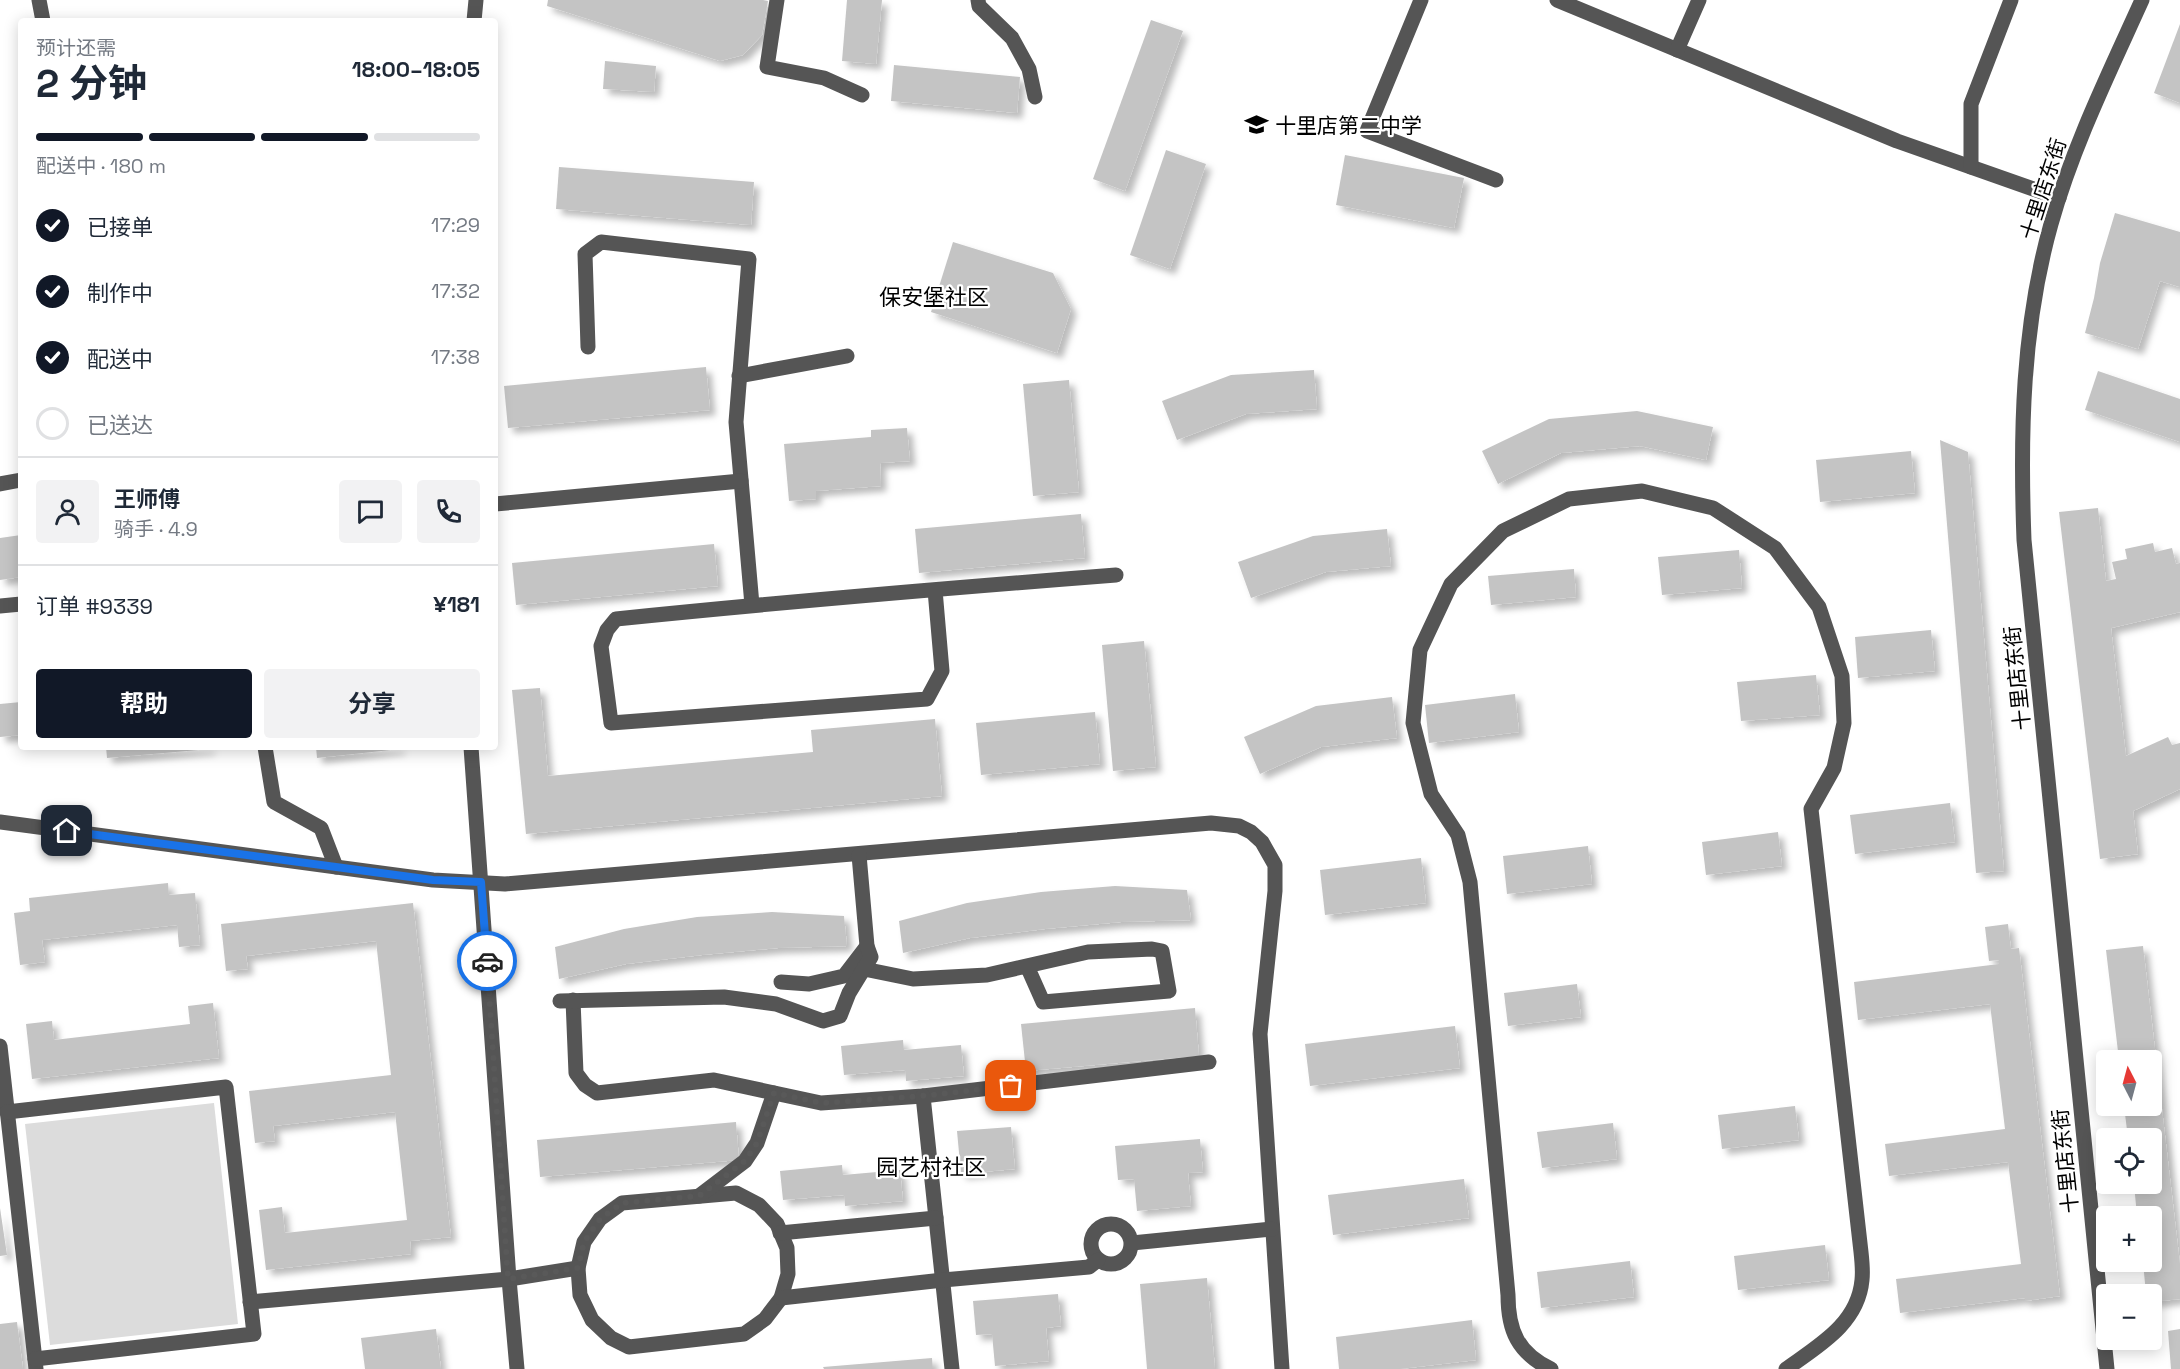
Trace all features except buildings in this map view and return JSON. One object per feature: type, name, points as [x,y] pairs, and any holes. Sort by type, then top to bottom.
[{"type":"street","points":[[39,0],[42,18]]},
{"type":"street","points":[[474,18],[476,0]]},
{"type":"street","points":[[777,0],[767,67],[824,78],[862,95]]},
{"type":"street","points":[[978,0],[979,6],[1012,38],[1029,69],[1035,98]]},
{"type":"street","points":[[1421,0],[1367,131],[1496,180]]},
{"type":"street","points":[[1557,0],[1896,141],[2059,198]]},
{"type":"street","points":[[1677,50],[1699,0]]},
{"type":"street","points":[[1971,167],[1971,104],[2011,0]]},
{"type":"street","name":"十里店东街","points":[[2107,1369],[2027,564],[2022,458],[2028,346],[2038,278],[2059,198],[2087,122],[2142,0]]},
{"type":"street","points":[[588,347],[585,254],[601,242],[748,259],[736,422],[752,605]]},
{"type":"street","points":[[739,376],[847,356]]},
{"type":"street","points":[[0,484],[18,481]]},
{"type":"street","points":[[498,504],[741,481]]},
{"type":"street","points":[[1551,1369],[1537,1362],[1523,1350],[1513,1333],[1508,1315],[1470,882],[1458,835],[1431,794],[1413,723],[1420,650],[1451,584],[1503,531],[1569,500],[1642,491],[1713,508],[1775,548],[1819,607],[1842,676],[1844,723],[1837,757],[1834,768],[1811,809],[1863,1281],[1854,1309],[1837,1333],[1786,1369]]},
{"type":"street","points":[[935,590],[942,671],[927,699],[611,723],[601,646],[607,630],[616,619],[752,605],[1116,575]]},
{"type":"street","points":[[0,606],[18,604]]},
{"type":"street","points":[[265,750],[274,802],[321,828],[336,867]]},
{"type":"street","points":[[471,750],[508,1279],[517,1369]]},
{"type":"street","points":[[0,822],[433,880],[505,884],[1211,823],[1239,826],[1251,832],[1262,842],[1275,865],[1275,891],[1260,1034],[1282,1369]]},
{"type":"street","points":[[859,855],[867,946],[871,957],[849,993],[840,1016],[823,1021],[776,1004],[724,997],[567,1001],[576,1073],[585,1086],[597,1093],[714,1080],[821,1103],[922,1096],[1209,1062]]},
{"type":"street","points":[[781,982],[809,984],[844,976],[867,946]]},
{"type":"street","points":[[864,969],[914,980],[987,975],[1089,952],[1152,949],[1162,951],[1169,991],[1043,1002],[1027,966]]},
{"type":"street","points":[[0,1046],[7,1112],[35,1364],[254,1334],[226,1087],[7,1112]]},
{"type":"street","points":[[699,1196],[745,1161],[757,1143],[774,1093]]},
{"type":"street","points":[[922,1096],[952,1369]]},
{"type":"street","points":[[736,1193],[759,1205],[777,1224],[787,1248],[788,1274],[781,1298],[765,1319],[744,1334],[630,1347],[611,1338],[592,1320],[580,1295],[578,1268],[584,1242],[600,1219],[622,1203],[699,1196],[736,1193]]},
{"type":"street","points":[[780,1233],[936,1218]]},
{"type":"street","points":[[1110,1224],[1125,1229],[1132,1243],[1127,1258],[1113,1265],[1098,1260],[1091,1245],[1096,1231],[1110,1224]]},
{"type":"street","points":[[1132,1243],[1272,1229]]},
{"type":"street","points":[[781,1298],[1089,1267],[1098,1260]]},
{"type":"street","points":[[250,1302],[508,1279],[578,1268]]},
{"type":"shaded area","points":[[214,1103],[238,1324],[50,1345],[25,1124]]},
{"type":"way so far","points":[[487,961],[508,1279],[578,1268],[584,1242],[600,1219],[622,1203],[699,1196],[745,1161],[757,1143],[774,1093],[821,1103],[922,1096],[1011,1086]]},
{"type":"place","name":"十里店第二中学","points":[[1257,125]]},
{"type":"district","name":"保安堡社区","points":[[934,297]]},
{"type":"district","name":"园艺村社区","points":[[931,1167]]},
{"type":"route","points":[[67,831],[433,880],[481,882],[487,961]]}]
